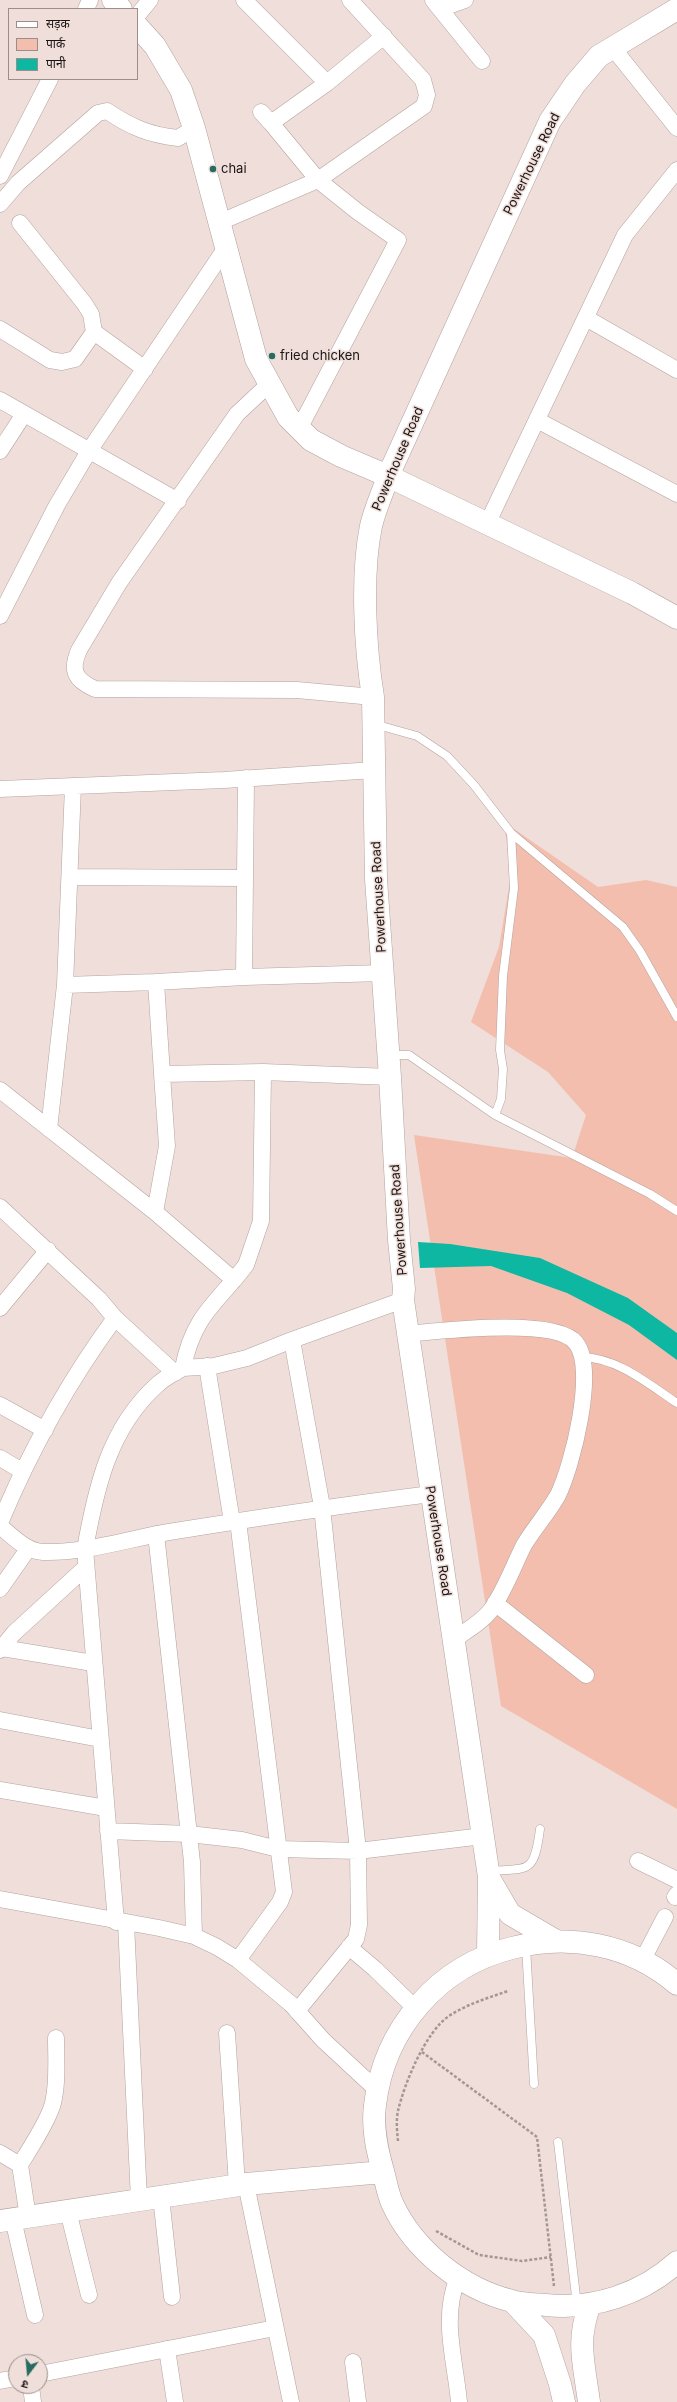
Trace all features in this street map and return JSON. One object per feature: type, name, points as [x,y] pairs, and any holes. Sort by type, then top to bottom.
[{"type":"main road","points":[[113,0],[120,8]]},
{"type":"main road","name":"Powerhouse Road","points":[[488,1874],[407,1334],[399,1240],[390,1077],[376,878],[373,698],[369,674],[366,610],[367,562],[372,525],[388,476],[550,121],[575,84],[594,62],[613,48],[677,9]]},
{"type":"main road","points":[[138,27],[155,46],[181,90],[194,128],[218,223],[256,359],[288,417],[299,429],[317,444],[388,476],[632,593],[677,618]]},
{"type":"main road","points":[[488,1874],[510,1914],[556,1941]]},
{"type":"main road","points":[[488,1874],[488,1954]]},
{"type":"main road","points":[[677,1984],[642,1961],[617,1950],[583,1942],[538,1941],[488,1954],[452,1974],[421,2000],[398,2032],[382,2069],[375,2106],[375,2144],[392,2203],[407,2229],[426,2252],[458,2277],[485,2292],[513,2302],[574,2306],[627,2294],[662,2276],[677,2262]]},
{"type":"main road","points":[[14,2219],[241,2185],[383,2172]]},
{"type":"main road","points":[[513,2302],[544,2336],[562,2393]]},
{"type":"main road","points":[[574,2306],[583,2323],[581,2344],[588,2396]]},
{"type":"street","points":[[138,15],[150,0]]},
{"type":"street","points":[[244,0],[327,83]]},
{"type":"street","points":[[218,223],[318,180],[424,106],[427,95],[424,80],[350,0]]},
{"type":"street","points":[[436,4],[465,0]]},
{"type":"street","points":[[436,4],[482,61]]},
{"type":"street","points":[[299,429],[398,240],[358,212],[318,180],[266,118],[327,83],[384,36]]},
{"type":"street","points":[[613,48],[677,128]]},
{"type":"street","points":[[0,176],[49,80]]},
{"type":"street","points":[[0,204],[18,183],[98,113],[107,111],[130,127],[162,136],[178,138],[194,128]]},
{"type":"street","points":[[487,524],[625,236],[677,170]]},
{"type":"street","points":[[0,328],[50,360],[62,362],[75,359],[94,332],[92,314],[20,223]]},
{"type":"street","points":[[0,616],[57,505],[90,451],[225,249]]},
{"type":"street","points":[[586,318],[677,370]]},
{"type":"street","points":[[94,332],[145,369]]},
{"type":"street","points":[[270,384],[237,414],[178,501],[119,583],[79,650],[75,660],[75,674],[82,683],[95,689],[297,690],[373,698]]},
{"type":"street","points":[[0,400],[178,501]]},
{"type":"street","points":[[0,451],[24,414]]},
{"type":"street","points":[[537,420],[677,494]]},
{"type":"street","points":[[0,789],[246,778],[374,770]]},
{"type":"street","points":[[244,977],[246,778]]},
{"type":"street","points":[[49,1129],[66,985],[73,786]]},
{"type":"street","points":[[70,877],[245,878]]},
{"type":"street","points":[[66,985],[244,977],[383,973]]},
{"type":"street","points":[[155,1212],[167,1146],[156,982]]},
{"type":"street","points":[[162,1074],[263,1072],[390,1077]]},
{"type":"street","points":[[179,1370],[191,1338],[202,1315],[246,1265],[260,1221],[263,1072]]},
{"type":"street","points":[[0,1090],[155,1212],[234,1280]]},
{"type":"street","points":[[0,1206],[99,1299],[115,1318],[179,1370]]},
{"type":"street","points":[[2,1302],[48,1250]]},
{"type":"street","points":[[139,2200],[121,1922],[108,1831],[85,1568],[79,1550],[117,1433],[157,1385],[179,1370],[247,1358],[404,1294]]},
{"type":"street","points":[[115,1318],[84,1360],[22,1471],[0,1525],[35,1550],[79,1550],[156,1534],[322,1507],[431,1494]]},
{"type":"street","points":[[407,1334],[524,1327],[566,1336],[576,1342],[582,1356],[584,1396],[578,1434],[567,1474],[558,1496],[525,1544],[512,1573],[495,1603],[479,1622],[453,1640]]},
{"type":"street","points":[[292,1340],[322,1507],[358,1851],[359,1925],[356,1939],[297,2011]]},
{"type":"street","points":[[206,1366],[235,1521],[284,1892],[280,1902],[238,1960]]},
{"type":"street","points":[[0,1405],[45,1430]]},
{"type":"street","points":[[0,1458],[22,1471]]},
{"type":"street","points":[[156,1534],[192,1862],[194,1936]]},
{"type":"street","points":[[0,1589],[35,1550]]},
{"type":"street","points":[[1,1649],[14,1633],[85,1568]]},
{"type":"street","points":[[495,1603],[586,1675]]},
{"type":"street","points":[[1,1649],[93,1662]]},
{"type":"street","points":[[0,1720],[100,1738]]},
{"type":"street","points":[[0,1790],[106,1808]]},
{"type":"street","points":[[108,1831],[189,1834],[242,1840],[278,1849],[358,1851],[482,1836]]},
{"type":"street","points":[[638,1861],[677,1880]]},
{"type":"street","points":[[0,1899],[194,1936],[238,1960],[297,2011],[323,2040],[378,2091]]},
{"type":"street","points":[[642,1961],[665,1917]]},
{"type":"street","points":[[349,1947],[375,1969],[416,2008]]},
{"type":"street","points":[[227,2033],[241,2185],[291,2402]]},
{"type":"street","points":[[35,2315],[14,2219],[20,2165],[37,2137],[53,2105],[56,2084],[56,2038]]},
{"type":"street","points":[[0,2153],[20,2165]]},
{"type":"street","points":[[161,2197],[172,2296]]},
{"type":"street","points":[[68,2211],[88,2295]]},
{"type":"street","points":[[458,2277],[452,2292],[448,2320],[459,2402]]},
{"type":"street","points":[[48,2372],[275,2328]]},
{"type":"street","points":[[167,2349],[175,2402]]},
{"type":"street","points":[[353,2362],[358,2402]]},
{"type":"lane","points":[[373,724],[417,736],[447,756],[474,785],[511,833],[623,927],[640,951],[677,1017]]},
{"type":"lane","points":[[495,1115],[501,1099],[503,1069],[500,1050],[503,976],[514,888],[511,833]]},
{"type":"lane","points":[[388,1055],[409,1054],[495,1115],[650,1194],[677,1211]]},
{"type":"lane","points":[[582,1356],[599,1357],[612,1362],[677,1403]]},
{"type":"lane","points":[[488,1874],[526,1868],[531,1864],[540,1829]]},
{"type":"lane","points":[[526,1944],[534,2084]]},
{"type":"lane","points":[[558,2142],[574,2306]]},
{"type":"path","points":[[398,2146],[397,2112],[409,2073],[422,2052],[448,2016],[479,2001],[508,1991]]},
{"type":"path","points":[[422,2052],[537,2137],[551,2257],[574,2306]]},
{"type":"path","points":[[431,2225],[435,2231],[479,2255],[522,2261],[551,2257]]},
{"type":"green space","points":[[504,822],[598,887],[646,880],[677,887],[677,1809],[501,1706],[414,1135],[572,1158],[586,1115],[548,1072],[471,1022],[499,947],[511,875]]},
{"type":"water","points":[[418,1242],[450,1244],[540,1258],[628,1298],[677,1333],[677,1360],[629,1325],[567,1293],[491,1266],[420,1268]]},
{"type":"place","name":"chai","points":[[213,169]]},
{"type":"place","name":"fried chicken","points":[[272,356]]}]
